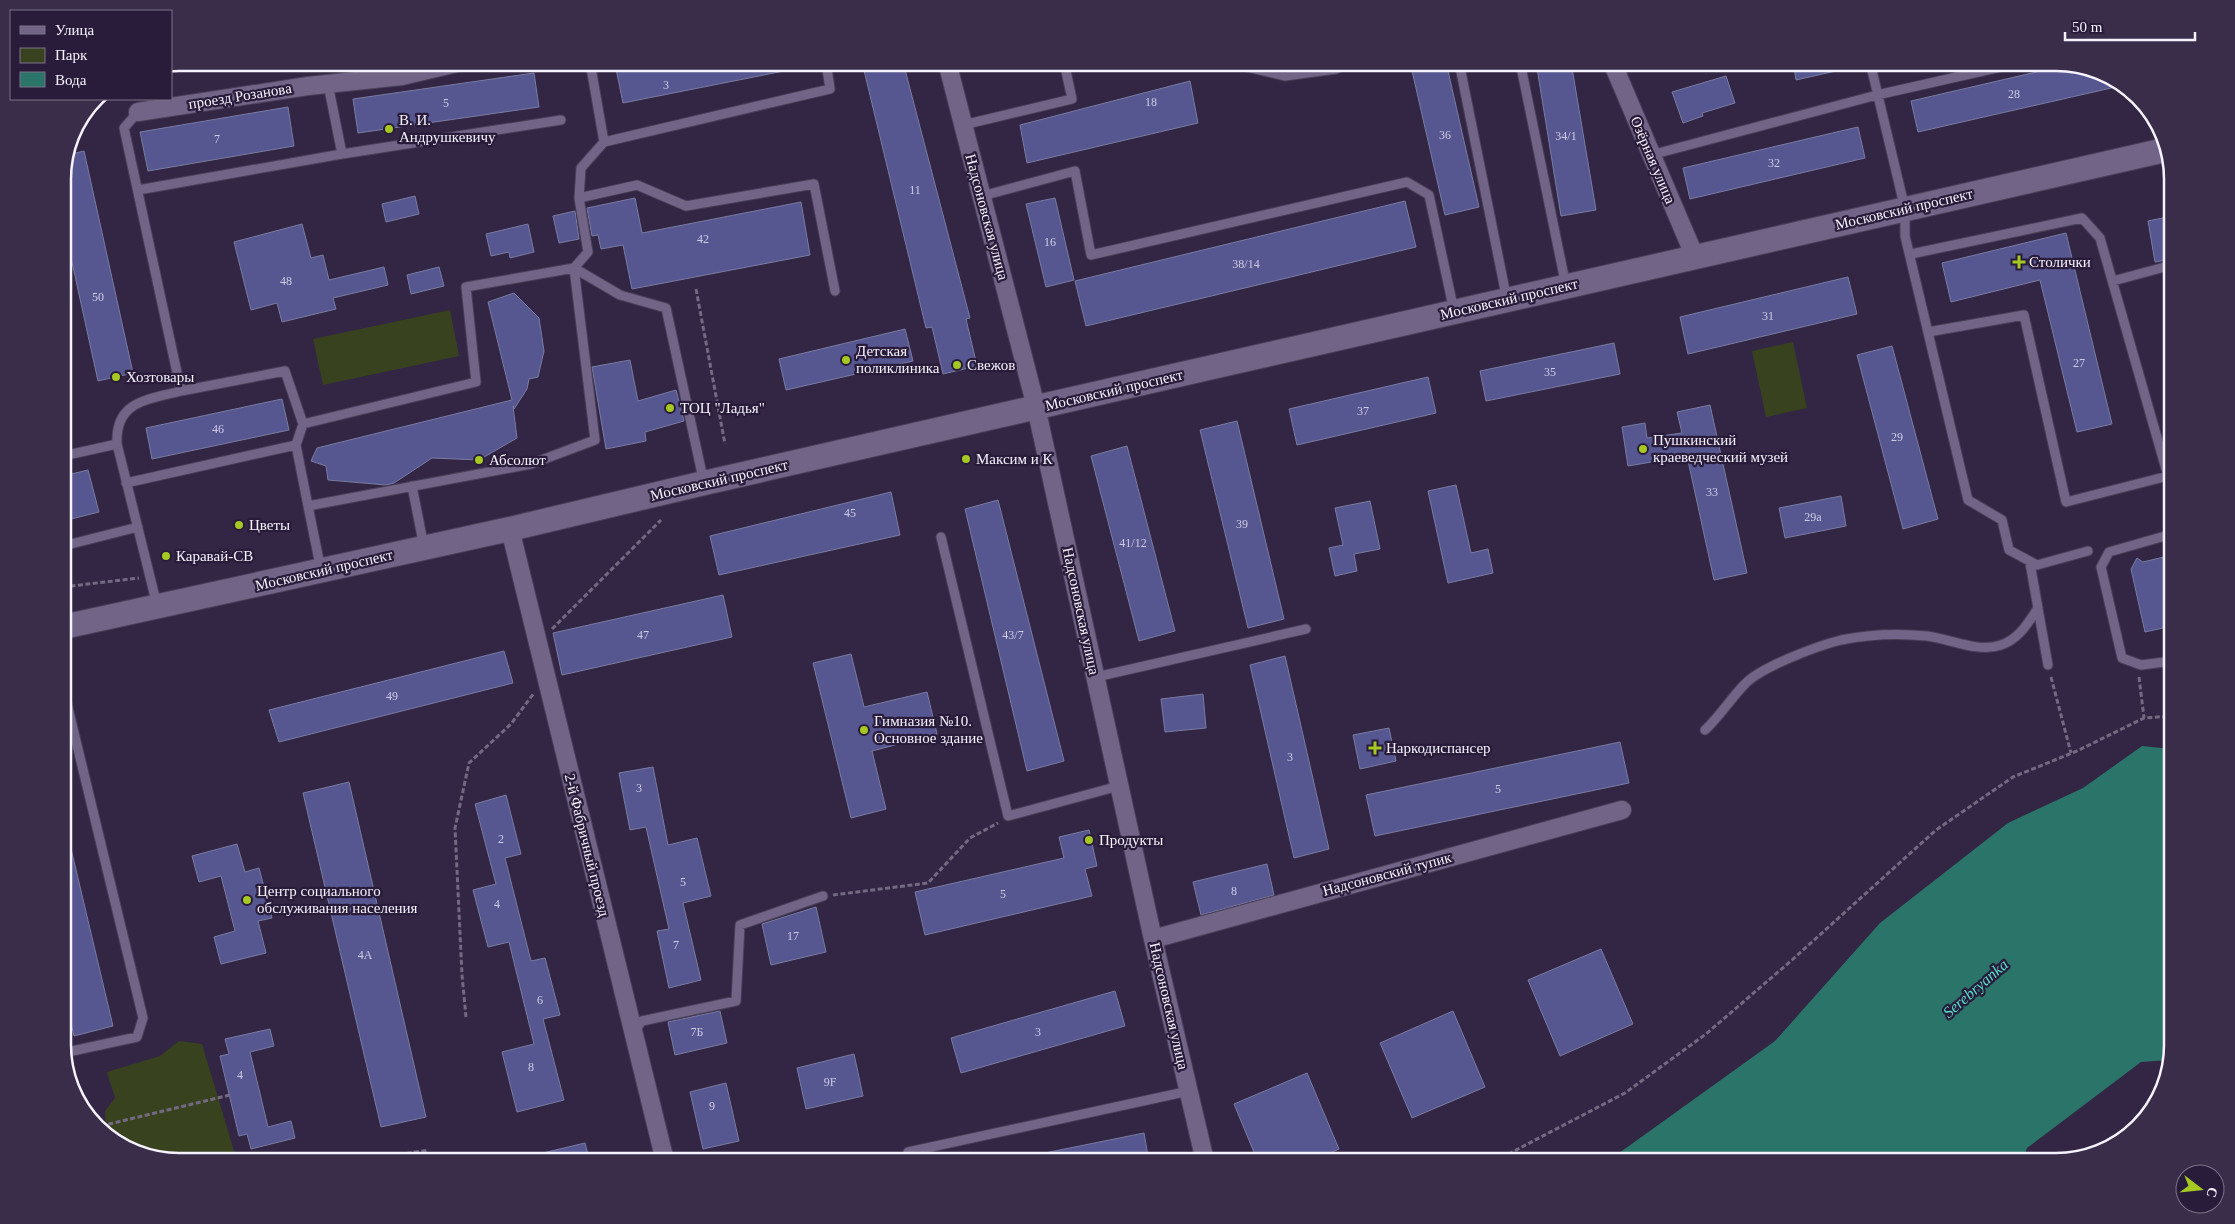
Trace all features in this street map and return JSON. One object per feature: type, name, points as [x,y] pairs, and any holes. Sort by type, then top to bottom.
[{"type":"main road","name":"Московский проспект","points":[[71,625],[158,608],[510,529],[704,483],[2160,151]]},
{"type":"street","name":"проезд Розанова","points":[[138,112],[328,84],[402,76],[423,71]]},
{"type":"street","name":"Надсоновская улица","points":[[949,71],[1036,407],[1153,939],[1203,1153]]},
{"type":"street","name":"Озёрная улица","points":[[1616,71],[1695,257]]},
{"type":"street","name":"2-й Фабричный проезд","points":[[510,529],[663,1153]]},
{"type":"street","name":"Надсоновский тупик","points":[[1153,939],[1622,810]]},
{"type":"lane","points":[[592,71],[604,142]]},
{"type":"lane","points":[[303,424],[476,382],[466,287],[574,268],[588,252],[579,198],[581,168],[604,142],[830,89],[827,71]]},
{"type":"lane","points":[[963,125],[1072,99],[1066,71]]},
{"type":"lane","points":[[1264,71],[1285,76],[1321,71]]},
{"type":"lane","points":[[1461,71],[1507,300]]},
{"type":"lane","points":[[1522,71],[1566,286]]},
{"type":"lane","points":[[1872,71],[1905,209],[1905,236],[1911,254],[1968,500],[2002,520],[2009,550],[2030,563],[2036,565],[2088,551]]},
{"type":"lane","points":[[1651,155],[1877,95],[1983,71]]},
{"type":"lane","points":[[328,84],[342,154]]},
{"type":"lane","points":[[138,112],[124,128],[181,391]]},
{"type":"lane","points":[[138,190],[342,154],[561,120]]},
{"type":"lane","points":[[982,196],[1075,171],[1091,254],[1407,182],[1429,195],[1454,312]]},
{"type":"lane","points":[[579,198],[636,185],[686,206],[814,184],[835,290]]},
{"type":"lane","points":[[1911,254],[2082,218],[2100,238],[2164,462]]},
{"type":"lane","points":[[2113,281],[2164,267]]},
{"type":"lane","points":[[574,268],[620,295],[666,308],[704,483]]},
{"type":"lane","points":[[308,506],[531,464],[595,440],[574,268]]},
{"type":"lane","points":[[1928,332],[2024,315],[2066,502],[2164,477]]},
{"type":"lane","points":[[158,608],[126,483],[116,431],[120,420],[127,410],[138,402],[181,391],[285,371],[303,424],[296,445],[321,571]]},
{"type":"lane","points":[[71,454],[117,444]]},
{"type":"lane","points":[[126,483],[296,445]]},
{"type":"lane","points":[[412,486],[424,548]]},
{"type":"lane","points":[[71,544],[138,528]]},
{"type":"lane","points":[[2164,536],[2109,552],[2101,567],[2122,658],[2141,665],[2164,662]]},
{"type":"lane","points":[[941,537],[1008,816],[1119,786]]},
{"type":"lane","points":[[2030,563],[2048,666]]},
{"type":"lane","points":[[1705,730],[1716,720],[1746,683],[1772,665],[1839,641],[1888,633],[1930,636],[1986,648],[2002,645],[2023,631],[2038,608]]},
{"type":"lane","points":[[1096,677],[1306,629]]},
{"type":"lane","points":[[71,720],[143,1018],[137,1037],[71,1052]]},
{"type":"lane","points":[[633,1033],[642,1021],[736,1000],[740,925],[823,896]]},
{"type":"lane","points":[[908,1152],[1189,1091]]},
{"type":"path","points":[[696,289],[725,444]]},
{"type":"path","points":[[550,630],[661,520]]},
{"type":"path","points":[[71,586],[150,576]]},
{"type":"path","points":[[2136,663],[2142,691],[2144,718]]},
{"type":"path","points":[[2048,666],[2071,753]]},
{"type":"path","points":[[466,1017],[454,828],[469,763],[511,724],[546,677]]},
{"type":"path","points":[[1512,1153],[1625,1094],[1706,1034],[1792,960],[1936,830],[2013,777],[2071,753],[2144,718],[2164,717]]},
{"type":"path","points":[[823,896],[928,883],[970,838],[1008,816]]},
{"type":"path","points":[[107,1125],[230,1095]]},
{"type":"path","points":[[410,1153],[429,1150]]},
{"type":"green space","points":[[450,310],[459,356],[323,385],[313,339]]},
{"type":"green space","points":[[1793,342],[1807,408],[1766,417],[1752,351]]},
{"type":"green space","points":[[179,1041],[202,1044],[235,1153],[179,1153],[151,1149],[119,1135],[106,1124],[105,1111],[115,1098],[107,1072],[160,1056]]},
{"type":"water","name":"Serebryanka","points":[[2142,746],[2164,748],[2163,1060],[2141,1062],[2027,1148],[2025,1153],[1619,1153],[1775,1041],[1880,923],[2008,823],[2083,788]]},
{"type":"building","points":[[616,71],[784,71],[623,103]]},
{"type":"building","points":[[864,71],[905,71],[970,318],[966,319],[977,366],[943,374],[932,327],[926,328]]},
{"type":"building","points":[[1412,71],[1448,71],[1479,207],[1445,215]]},
{"type":"building","points":[[1537,71],[1573,71],[1596,210],[1561,216]]},
{"type":"building","points":[[1794,71],[1836,71],[1796,80]]},
{"type":"building","points":[[2041,71],[2077,73],[2113,88],[1918,132],[1911,101]]},
{"type":"building","points":[[534,73],[539,107],[358,133],[353,99]]},
{"type":"building","points":[[1726,76],[1735,103],[1702,113],[1703,116],[1683,123],[1672,92]]},
{"type":"building","points":[[1190,81],[1198,123],[1027,163],[1020,125]]},
{"type":"building","points":[[288,107],[294,146],[148,171],[140,132]]},
{"type":"building","points":[[1858,127],[1865,158],[1690,199],[1683,168]]},
{"type":"building","points":[[84,151],[133,373],[98,381],[71,258],[71,172],[75,153]]},
{"type":"building","points":[[415,196],[419,214],[386,222],[382,204]]},
{"type":"building","points":[[635,198],[642,233],[801,202],[810,255],[632,289],[623,245],[601,249],[598,235],[592,236],[587,208]]},
{"type":"building","points":[[1055,198],[1074,280],[1046,287],[1026,204]]},
{"type":"building","points":[[1405,201],[1416,247],[1086,326],[1075,281]]},
{"type":"building","points":[[575,211],[579,239],[559,243],[553,216]]},
{"type":"building","points":[[2164,218],[2164,260],[2155,262],[2148,221]]},
{"type":"building","points":[[302,224],[311,258],[323,255],[329,280],[384,267],[388,285],[333,298],[336,309],[282,322],[277,303],[251,310],[234,242]]},
{"type":"building","points":[[528,224],[534,252],[510,258],[509,252],[491,256],[486,234]]},
{"type":"building","points":[[2066,233],[2112,424],[2077,432],[2040,280],[1951,302],[1942,263]]},
{"type":"building","points":[[439,267],[444,286],[411,294],[407,275]]},
{"type":"building","points":[[1848,277],[1857,314],[1688,354],[1680,317]]},
{"type":"building","points":[[514,293],[539,318],[544,351],[538,377],[529,379],[527,389],[514,409],[513,406],[517,438],[479,460],[432,458],[394,483],[386,485],[328,480],[326,466],[311,461],[317,448],[512,400],[488,302]]},
{"type":"building","name":"Детская поликлиника","points":[[905,329],[913,361],[786,390],[779,359]]},
{"type":"building","points":[[1614,343],[1620,374],[1486,401],[1480,371]]},
{"type":"building","points":[[1892,346],[1938,519],[1903,529],[1857,355]]},
{"type":"building","points":[[630,360],[638,401],[676,390],[684,421],[645,432],[646,441],[606,449],[592,367]]},
{"type":"building","points":[[1428,377],[1436,413],[1297,445],[1289,409]]},
{"type":"building","points":[[282,399],[289,430],[152,459],[146,428]]},
{"type":"building","points":[[1710,405],[1747,573],[1714,580],[1687,456],[1628,466],[1622,427],[1645,423],[1647,438],[1682,433],[1677,412]]},
{"type":"building","points":[[1237,421],[1284,619],[1248,628],[1200,430]]},
{"type":"building","points":[[1127,446],[1175,631],[1139,641],[1091,456]]},
{"type":"building","points":[[88,470],[99,512],[71,519],[71,474]]},
{"type":"building","points":[[1456,485],[1471,553],[1488,549],[1493,573],[1448,583],[1428,491]]},
{"type":"building","points":[[891,492],[900,535],[719,575],[710,536]]},
{"type":"building","points":[[1841,496],[1846,526],[1785,538],[1779,508]]},
{"type":"building","points":[[998,500],[1064,761],[1027,771],[965,509]]},
{"type":"building","points":[[1370,501],[1380,549],[1354,554],[1357,571],[1335,576],[1329,548],[1343,545],[1335,508]]},
{"type":"building","points":[[2164,557],[2164,628],[2145,632],[2131,569],[2137,558],[2143,562]]},
{"type":"building","points":[[723,595],[732,637],[562,675],[553,633]]},
{"type":"building","points":[[504,651],[513,683],[279,742],[269,710]]},
{"type":"building","points":[[851,654],[864,707],[927,692],[937,734],[872,751],[886,809],[851,818],[813,663]]},
{"type":"building","points":[[1285,656],[1329,849],[1294,858],[1250,665]]},
{"type":"building","points":[[1203,694],[1206,728],[1165,732],[1161,699]]},
{"type":"building","name":"Наркодиспансер","points":[[1389,728],[1396,761],[1360,769],[1353,735]]},
{"type":"building","points":[[1620,742],[1629,783],[1375,836],[1366,795]]},
{"type":"building","points":[[653,767],[668,845],[697,838],[711,896],[683,903],[701,980],[669,988],[657,931],[669,929],[646,827],[630,830],[619,773]]},
{"type":"building","points":[[349,782],[426,1117],[381,1127],[303,793]]},
{"type":"building","points":[[506,795],[521,854],[505,858],[531,961],[545,958],[560,1015],[543,1019],[564,1100],[517,1112],[502,1052],[534,1044],[509,942],[488,947],[473,890],[496,884],[475,804]]},
{"type":"building","points":[[1089,830],[1097,866],[1085,869],[1092,896],[925,935],[915,892],[1064,858],[1059,837]]},
{"type":"building","name":"Центр социального обслуживания населения","points":[[237,844],[245,872],[259,868],[272,918],[258,921],[266,953],[221,964],[214,937],[235,931],[221,876],[199,882],[192,856]]},
{"type":"building","points":[[71,849],[113,1026],[74,1036],[71,1023]]},
{"type":"building","points":[[1267,864],[1274,895],[1201,915],[1193,882]]},
{"type":"building","points":[[816,907],[826,952],[771,965],[762,924]]},
{"type":"building","points":[[1601,949],[1633,1024],[1560,1056],[1528,980]]},
{"type":"building","points":[[1115,991],[1125,1026],[961,1073],[951,1038]]},
{"type":"building","points":[[720,1011],[727,1043],[675,1055],[668,1022]]},
{"type":"building","points":[[1453,1011],[1485,1087],[1412,1118],[1380,1043]]},
{"type":"building","points":[[270,1029],[274,1046],[250,1052],[268,1127],[291,1121],[295,1138],[251,1149],[247,1134],[239,1136],[220,1056],[229,1054],[225,1039]]},
{"type":"building","points":[[854,1054],[863,1096],[806,1109],[797,1068]]},
{"type":"building","points":[[1307,1073],[1339,1149],[1330,1153],[1254,1153],[1234,1104]]},
{"type":"building","points":[[726,1083],[739,1141],[703,1149],[690,1092]]},
{"type":"building","points":[[1144,1133],[1147,1153],[1045,1153]]},
{"type":"building","points":[[585,1143],[588,1153],[543,1153]]},
{"type":"place","name":"В. И. Андрушкевичу","points":[[389,129]]},
{"type":"place","name":"Столички","points":[[2019,262]]},
{"type":"place","name":"Детская поликлиника","points":[[846,360]]},
{"type":"place","name":"Свежов","points":[[957,365]]},
{"type":"place","name":"Хозтовары","points":[[116,377]]},
{"type":"place","name":"ТОЦ \"Ладья\"","points":[[670,408]]},
{"type":"place","name":"Пушкинский краеведческий музей","points":[[1643,449]]},
{"type":"place","name":"Максим и К","points":[[966,459]]},
{"type":"place","name":"Абсолют","points":[[479,460]]},
{"type":"place","name":"Цветы","points":[[239,525]]},
{"type":"place","name":"Каравай-СВ","points":[[166,556]]},
{"type":"place","name":"Гимназия №10. Основное здание","points":[[864,730]]},
{"type":"place","name":"Наркодиспансер","points":[[1375,748]]},
{"type":"place","name":"Продукты","points":[[1089,840]]},
{"type":"place","name":"Центр социального обслуживания населения","points":[[247,900]]}]
